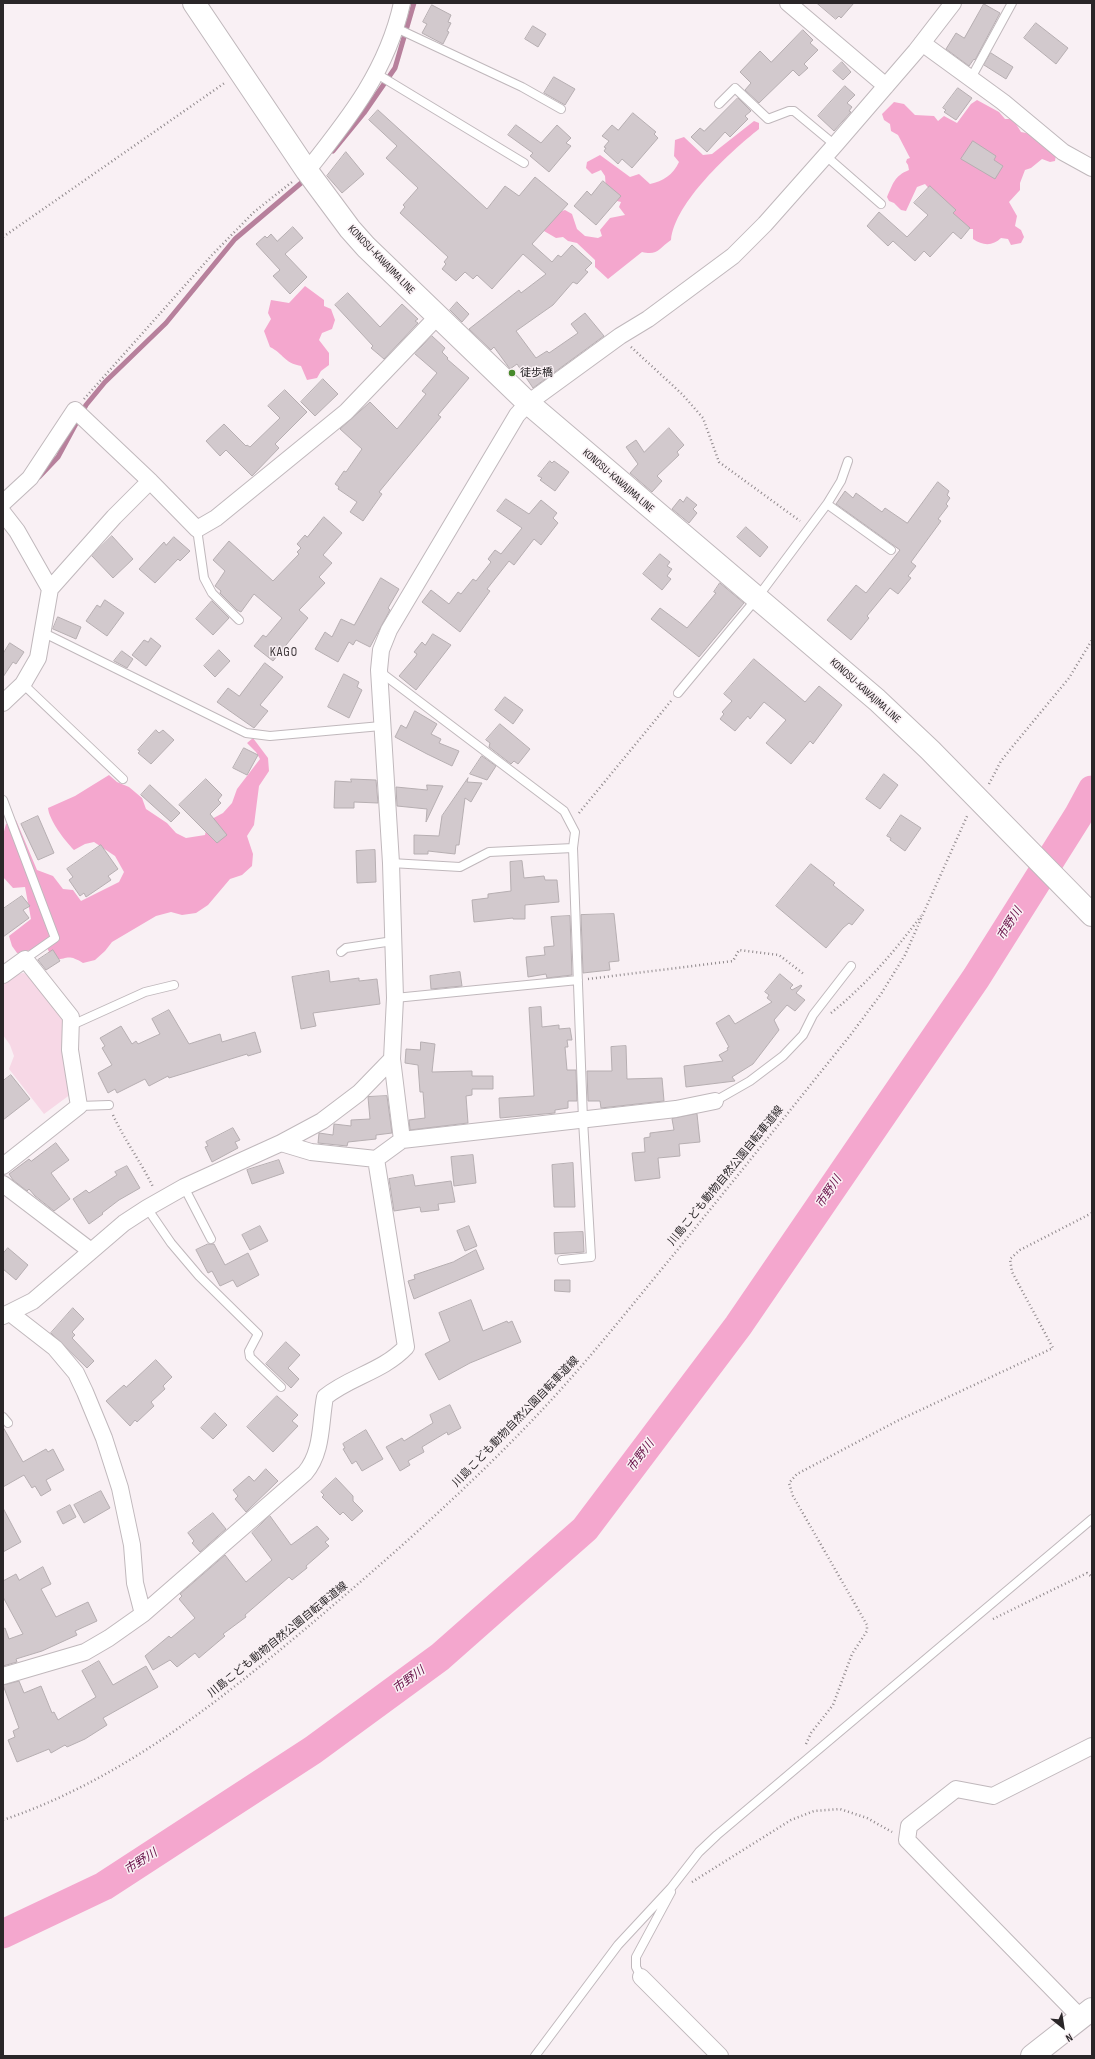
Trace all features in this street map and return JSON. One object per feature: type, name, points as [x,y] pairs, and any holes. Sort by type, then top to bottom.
[{"type":"main road","name":"KONOSU-KAWAJIMA LINE","points":[[194,3],[307,171],[350,229],[437,317],[528,403],[877,700],[984,796],[1092,915]]},
{"type":"main road","points":[[1041,2053],[1086,2014]]},
{"type":"street","points":[[307,171],[350,118],[377,74],[396,28],[402,3]]},
{"type":"street","points":[[788,3],[886,86]]},
{"type":"street","points":[[402,1140],[392,1059],[395,998],[391,863],[381,726],[379,670],[381,650],[389,630],[517,415],[528,403],[620,336],[648,319],[733,256],[765,224],[831,150],[922,43],[953,3]]},
{"type":"street","points":[[922,43],[1003,102],[1063,152],[1092,168]]},
{"type":"street","points":[[3,503],[30,478],[75,410],[150,481],[197,529],[216,518],[346,412],[437,317]]},
{"type":"street","points":[[3,702],[23,684],[38,658],[50,589],[114,517],[150,481]]},
{"type":"street","points":[[3,513],[17,531],[50,589]]},
{"type":"street","points":[[3,975],[26,959],[71,1017],[72,1025],[70,1050],[79,1106],[3,1166]]},
{"type":"street","points":[[143,1614],[135,1583],[132,1545],[120,1488],[104,1438],[85,1392],[76,1373],[55,1348],[6,1314],[33,1301],[124,1223],[153,1205],[184,1187],[281,1143],[322,1121],[359,1092],[392,1059]]},
{"type":"street","points":[[281,1143],[310,1152],[376,1159],[402,1140],[676,1109],[715,1101]]},
{"type":"street","points":[[3,1676],[85,1652],[143,1614],[309,1469],[312,1465],[320,1442],[325,1397],[335,1389],[394,1359],[406,1347],[376,1159]]},
{"type":"street","points":[[3,1184],[91,1251]]},
{"type":"street","points":[[1086,2014],[907,1840],[910,1826],[956,1789],[993,1796],[1092,1746]]},
{"type":"street","points":[[641,1977],[720,2056]]},
{"type":"lane","points":[[971,78],[1012,3]]},
{"type":"lane","points":[[396,28],[522,88],[561,110]]},
{"type":"lane","points":[[377,74],[524,163]]},
{"type":"lane","points":[[719,104],[735,88],[768,119],[789,111],[794,111],[881,204]]},
{"type":"lane","points":[[678,693],[757,598],[809,528],[842,481],[848,461]]},
{"type":"lane","points":[[826,504],[892,550]]},
{"type":"lane","points":[[197,529],[204,578],[212,593],[239,620]]},
{"type":"lane","points":[[42,632],[246,733],[270,736],[381,726]]},
{"type":"lane","points":[[379,670],[564,811],[575,832],[573,848],[583,1120],[591,1257],[562,1260]]},
{"type":"lane","points":[[23,684],[123,779]]},
{"type":"lane","points":[[3,800],[55,938],[26,959]]},
{"type":"lane","points":[[391,863],[460,867],[489,852],[573,848]]},
{"type":"lane","points":[[341,952],[346,948],[393,941]]},
{"type":"lane","points":[[715,1101],[750,1080],[783,1056],[803,1035],[813,1015],[851,966]]},
{"type":"lane","points":[[395,998],[578,980]]},
{"type":"lane","points":[[72,1025],[145,992],[174,985]]},
{"type":"lane","points":[[79,1106],[108,1105]]},
{"type":"lane","points":[[184,1187],[211,1239]]},
{"type":"lane","points":[[153,1205],[170,1243],[199,1276],[258,1334],[249,1351],[250,1357],[281,1387]]},
{"type":"lane","points":[[535,2056],[618,1945],[671,1888],[699,1852],[717,1835],[1092,1519]]},
{"type":"lane","points":[[641,1977],[636,1967],[636,1957],[642,1943],[670,1894],[671,1888]]},
{"type":"path","points":[[3,237],[241,72]]},
{"type":"path","points":[[75,410],[103,375],[212,255],[254,212],[307,171]]},
{"type":"path","points":[[620,336],[682,394],[703,418],[719,462],[809,528]]},
{"type":"path","points":[[826,1017],[849,998],[886,960],[924,912],[963,824],[984,796],[1001,761],[1069,678],[1092,640]]},
{"type":"path","points":[[571,823],[678,693]]},
{"type":"path","name":"川島こども動物自然公園自転車道線","points":[[3,1820],[65,1795],[111,1772],[140,1756],[198,1715],[343,1598],[412,1538],[482,1472],[575,1375],[821,1072],[880,994],[905,955],[924,912]]},
{"type":"path","points":[[578,980],[733,961],[739,950],[779,955],[805,975]]},
{"type":"path","points":[[108,1105],[124,1138],[146,1173],[153,1205]]},
{"type":"path","points":[[804,1762],[805,1745],[811,1733],[833,1705],[852,1654],[867,1631],[867,1625],[793,1496],[789,1482],[797,1474],[897,1421],[1053,1348],[1012,1272],[1010,1259],[1020,1250],[1092,1213]]},
{"type":"path","points":[[991,1620],[1087,1573],[1092,1577]]},
{"type":"path","points":[[671,1888],[680,1889],[791,1820],[814,1811],[840,1809],[867,1818],[907,1840]]},
{"type":"shaded area","points":[[977,100],[999,112],[1005,119],[1013,119],[1021,132],[1031,134],[1056,155],[1055,161],[1050,162],[1042,159],[1031,168],[1025,170],[1020,183],[1020,190],[1009,202],[1017,216],[1015,226],[1021,230],[1024,237],[1021,243],[1011,245],[1008,239],[1001,238],[995,243],[984,244],[973,239],[973,229],[965,229],[925,184],[917,187],[906,211],[901,210],[894,203],[889,201],[887,197],[897,178],[909,170],[906,162],[907,159],[910,158],[898,135],[891,131],[890,124],[884,120],[882,114],[894,102],[904,104],[915,115],[934,116],[938,121],[944,116],[957,123],[971,104]]},
{"type":"shaded area","points":[[754,121],[759,123],[759,129],[719,164],[693,194],[682,210],[675,225],[671,240],[655,252],[642,252],[608,279],[595,267],[595,260],[577,243],[568,241],[563,237],[556,238],[544,231],[542,222],[553,214],[565,210],[572,214],[577,229],[585,236],[598,238],[602,236],[600,230],[610,218],[625,215],[619,207],[621,202],[613,200],[606,189],[605,176],[601,170],[592,174],[586,168],[587,162],[600,155],[630,177],[639,174],[650,184],[667,177],[677,167],[679,162],[674,156],[675,140],[684,137],[703,155],[712,154]]},
{"type":"shaded area","points":[[305,286],[324,300],[324,306],[331,309],[335,320],[332,329],[322,333],[319,340],[329,353],[329,365],[321,371],[317,378],[307,380],[301,366],[287,361],[270,347],[264,331],[271,319],[268,313],[271,300],[289,303]]},
{"type":"shaded area","points":[[253,738],[268,758],[269,771],[259,786],[254,825],[247,836],[253,854],[252,866],[242,875],[230,879],[208,905],[196,913],[182,915],[171,912],[156,916],[112,942],[95,960],[83,963],[70,957],[52,959],[46,945],[17,953],[12,946],[9,936],[31,919],[25,887],[13,888],[3,877],[3,835],[6,824],[16,820],[37,870],[53,876],[63,889],[73,890],[81,901],[119,882],[124,872],[115,856],[94,842],[85,844],[74,850],[54,824],[48,808],[75,796],[109,775],[117,782],[129,787],[142,798],[146,809],[167,823],[176,833],[186,838],[205,835],[208,821],[223,813],[232,803],[237,789],[260,759],[256,752],[247,743]]},
{"type":"shaded area","points":[[24,973],[30,978],[65,1023],[63,1059],[71,1094],[44,1114],[9,1069],[14,1056],[10,1045],[3,1035],[3,985],[16,974]]},
{"type":"building","points":[[817,3],[854,3],[841,18],[839,16],[836,19]]},
{"type":"building","points":[[984,4],[1000,13],[975,60],[974,59],[969,66],[946,49],[956,33],[964,38]]},
{"type":"building","points":[[432,5],[451,15],[448,22],[451,23],[447,31],[449,32],[443,44],[422,33],[427,24],[423,22]]},
{"type":"building","points":[[1036,23],[1068,48],[1056,64],[1024,38]]},
{"type":"building","points":[[533,26],[546,34],[538,47],[525,39]]},
{"type":"building","points":[[803,30],[813,40],[810,43],[818,50],[804,64],[808,68],[799,76],[793,70],[759,103],[745,90],[751,83],[740,72],[760,51],[771,62]]},
{"type":"building","points":[[991,53],[1013,67],[1006,79],[984,65]]},
{"type":"building","points":[[842,62],[851,72],[843,80],[833,71]]},
{"type":"building","points":[[554,77],[575,89],[565,105],[544,93]]},
{"type":"building","points":[[845,86],[855,95],[847,103],[852,107],[849,111],[851,112],[834,131],[818,116]]},
{"type":"building","points":[[958,88],[972,98],[956,120],[944,112],[946,110],[943,108]]},
{"type":"building","points":[[738,98],[751,111],[745,116],[748,119],[730,137],[725,132],[707,152],[691,137],[700,128],[704,131]]},
{"type":"building","points":[[378,110],[487,209],[505,186],[519,196],[535,177],[568,204],[532,244],[552,262],[558,255],[561,257],[572,245],[592,263],[585,270],[588,272],[577,284],[573,282],[553,305],[516,331],[536,358],[547,351],[549,353],[578,333],[571,324],[585,313],[604,336],[533,388],[517,364],[510,369],[494,347],[491,350],[469,329],[519,290],[521,293],[546,274],[523,254],[492,289],[477,275],[473,279],[465,272],[456,281],[442,269],[446,264],[444,262],[448,257],[400,213],[405,207],[403,205],[418,188],[386,158],[397,146],[369,120]]},
{"type":"building","points":[[633,113],[656,132],[654,134],[658,138],[632,168],[622,159],[618,164],[604,151],[606,148],[604,147],[609,141],[602,136],[612,125],[618,130]]},
{"type":"building","points":[[516,125],[541,143],[557,125],[571,138],[566,143],[571,146],[549,172],[530,156],[533,153],[508,135]]},
{"type":"building","points":[[973,141],[996,156],[994,160],[1003,166],[995,179],[961,159]]},
{"type":"building","points":[[346,152],[364,174],[342,193],[327,176]]},
{"type":"building","points":[[603,181],[621,196],[596,225],[574,206],[587,191],[591,195]]},
{"type":"building","points":[[930,186],[956,210],[953,213],[970,228],[961,239],[953,232],[930,257],[924,251],[915,261],[893,241],[888,246],[867,226],[879,212],[907,237],[928,215],[914,203]]},
{"type":"building","points":[[293,227],[303,238],[285,254],[307,277],[290,294],[273,276],[280,270],[256,244],[265,236],[267,238],[271,234],[277,241]]},
{"type":"building","points":[[348,293],[380,327],[402,304],[418,319],[415,321],[418,323],[384,359],[371,348],[373,346],[335,305]]},
{"type":"building","points":[[457,302],[469,314],[462,322],[450,310]]},
{"type":"building","points":[[432,336],[445,348],[442,352],[448,358],[447,359],[469,378],[438,415],[441,417],[379,492],[382,494],[363,521],[350,512],[357,502],[338,489],[339,487],[335,484],[344,471],[346,472],[362,449],[340,429],[370,402],[397,429],[426,394],[422,391],[437,373],[415,354]]},
{"type":"building","points":[[323,379],[338,394],[315,416],[301,402]]},
{"type":"building","points":[[285,390],[307,412],[275,444],[279,448],[252,476],[226,450],[220,456],[206,441],[224,424],[246,446],[247,445],[250,447],[280,418],[268,406]]},
{"type":"building","points":[[669,428],[684,445],[677,452],[679,455],[657,476],[662,481],[652,492],[630,473],[638,464],[626,447],[636,440],[644,452]]},
{"type":"building","points":[[550,461],[552,463],[554,461],[569,472],[555,491],[540,480],[542,478],[538,476]]},
{"type":"building","points":[[938,482],[949,491],[947,495],[950,498],[946,504],[948,506],[938,519],[941,521],[911,562],[916,566],[908,576],[911,578],[898,594],[890,588],[867,616],[869,618],[851,640],[827,620],[856,585],[866,593],[900,550],[836,504],[845,491],[853,498],[856,493],[882,512],[885,508],[907,523]]},
{"type":"building","points":[[687,497],[697,505],[693,509],[697,513],[689,523],[672,509],[680,499],[683,502]]},
{"type":"building","points":[[506,499],[529,514],[541,500],[557,513],[553,518],[558,523],[541,545],[534,539],[514,565],[509,561],[487,589],[490,591],[460,632],[422,602],[431,590],[449,604],[458,592],[461,594],[473,579],[476,581],[491,562],[488,559],[495,550],[501,554],[522,528],[497,511]]},
{"type":"building","points":[[324,517],[342,533],[323,555],[332,563],[319,577],[325,583],[299,610],[308,618],[273,661],[254,646],[263,635],[266,637],[282,618],[254,594],[241,612],[237,610],[215,586],[225,571],[213,560],[229,541],[273,581],[299,554],[297,552],[301,548],[297,544],[305,535],[307,537]]},
{"type":"building","points":[[746,527],[768,547],[760,557],[737,537]]},
{"type":"building","points":[[112,536],[133,559],[113,578],[92,556]]},
{"type":"building","points":[[174,537],[190,551],[180,561],[178,559],[155,583],[139,569],[164,542],[166,545]]},
{"type":"building","points":[[660,554],[670,562],[667,566],[672,569],[667,576],[671,579],[662,590],[643,574]]},
{"type":"building","points":[[381,578],[399,589],[388,608],[390,610],[370,647],[356,640],[353,645],[349,642],[338,662],[315,649],[325,632],[332,637],[341,619],[354,625]]},
{"type":"building","points":[[720,583],[744,603],[699,657],[651,619],[660,608],[687,628],[716,593],[714,592]]},
{"type":"building","points":[[105,600],[124,613],[107,636],[86,621],[97,605],[100,607]]},
{"type":"building","points":[[212,601],[229,618],[213,635],[196,619]]},
{"type":"building","points":[[58,617],[81,627],[76,639],[53,629]]},
{"type":"building","points":[[433,634],[451,645],[416,690],[399,676],[416,656],[417,654],[414,652],[422,642],[425,645]]},
{"type":"building","points":[[151,638],[161,646],[146,666],[132,655],[144,640],[148,642]]},
{"type":"building","points":[[10,643],[24,652],[16,664],[13,662],[3,677],[3,654]]},
{"type":"building","points":[[219,650],[230,661],[215,677],[204,666]]},
{"type":"building","points":[[122,651],[133,659],[127,668],[114,661]]},
{"type":"building","points":[[754,659],[805,702],[819,686],[842,705],[813,744],[810,741],[791,764],[766,743],[786,720],[764,702],[750,719],[748,716],[735,731],[720,719],[724,714],[722,712],[732,701],[724,694]]},
{"type":"building","points":[[265,663],[283,677],[260,705],[268,711],[254,728],[217,702],[228,688],[239,696]]},
{"type":"building","points":[[344,674],[359,682],[357,687],[362,690],[349,718],[328,707]]},
{"type":"building","points":[[505,697],[523,710],[513,724],[495,710]]},
{"type":"building","points":[[415,711],[437,724],[431,734],[441,739],[439,743],[459,751],[452,766],[395,737],[401,725],[406,728]]},
{"type":"building","points":[[500,724],[530,749],[518,764],[514,761],[511,764],[489,747],[490,743],[486,740]]},
{"type":"building","points":[[156,730],[159,733],[163,730],[174,740],[151,764],[138,753],[140,751],[138,750]]},
{"type":"building","points":[[244,748],[258,755],[247,775],[233,768]]},
{"type":"building","points":[[482,756],[496,766],[487,780],[470,774]]},
{"type":"building","points":[[884,774],[898,785],[880,809],[866,799]]},
{"type":"building","points":[[468,778],[467,782],[482,783],[471,802],[465,798],[459,845],[456,845],[455,854],[428,851],[428,854],[414,854],[414,835],[439,836],[442,816]]},
{"type":"building","points":[[206,779],[222,795],[218,800],[221,803],[210,814],[227,835],[217,843],[179,805]]},
{"type":"building","points":[[351,779],[376,780],[378,803],[354,802],[354,808],[334,808],[335,781],[351,782]]},
{"type":"building","points":[[150,785],[180,813],[171,822],[141,795]]},
{"type":"building","points":[[427,785],[443,786],[426,822],[427,809],[397,806],[396,787],[427,790]]},
{"type":"building","points":[[901,815],[921,828],[905,851],[887,836]]},
{"type":"building","points":[[38,816],[54,853],[38,860],[21,824]]},
{"type":"building","points":[[101,845],[118,869],[108,876],[111,880],[86,897],[84,893],[80,896],[69,880],[73,877],[67,869]]},
{"type":"building","points":[[375,850],[376,882],[357,883],[356,851]]},
{"type":"building","points":[[522,861],[524,878],[544,876],[545,880],[557,880],[559,902],[525,905],[525,919],[513,918],[474,922],[472,900],[488,898],[488,894],[511,891],[510,862]]},
{"type":"building","points":[[811,864],[835,883],[833,885],[864,910],[852,925],[849,923],[843,928],[826,948],[776,906]]},
{"type":"building","points":[[22,896],[30,906],[23,910],[29,918],[3,937],[3,909]]},
{"type":"building","points":[[614,914],[619,961],[609,962],[610,970],[583,973],[581,915]]},
{"type":"building","points":[[570,916],[572,975],[547,978],[546,974],[528,977],[526,957],[545,955],[544,947],[554,946],[551,917]]},
{"type":"building","points":[[53,950],[60,961],[46,970],[38,960]]},
{"type":"building","points":[[329,971],[330,982],[359,978],[359,981],[377,979],[380,1004],[313,1013],[316,1026],[301,1029],[292,977]]},
{"type":"building","points":[[460,972],[462,986],[431,989],[430,976]]},
{"type":"building","points":[[780,974],[793,985],[790,988],[792,990],[801,985],[802,986],[796,993],[805,1000],[795,1011],[787,1005],[774,1020],[779,1030],[753,1064],[732,1077],[735,1081],[686,1087],[684,1066],[723,1061],[719,1055],[728,1050],[727,1048],[729,1047],[716,1023],[729,1015],[735,1024],[772,1002],[767,998],[769,995],[765,992]]},
{"type":"building","points":[[541,1007],[542,1027],[559,1025],[559,1029],[570,1028],[572,1040],[567,1040],[568,1047],[565,1047],[567,1070],[576,1070],[577,1101],[568,1101],[568,1108],[555,1110],[555,1113],[500,1118],[499,1098],[534,1096],[529,1008]]},
{"type":"building","points":[[169,1010],[189,1044],[220,1034],[222,1042],[255,1032],[261,1052],[248,1056],[247,1054],[169,1078],[168,1076],[149,1086],[145,1079],[117,1093],[115,1089],[108,1093],[98,1073],[112,1065],[102,1048],[105,1046],[100,1038],[121,1026],[132,1044],[136,1041],[138,1044],[160,1034],[152,1019]]},
{"type":"building","points":[[421,1042],[435,1044],[432,1072],[472,1071],[472,1076],[493,1076],[493,1089],[472,1089],[472,1095],[466,1096],[468,1123],[410,1130],[409,1120],[425,1118],[423,1092],[420,1092],[418,1065],[405,1063],[406,1049],[420,1050]]},
{"type":"building","points":[[626,1046],[627,1079],[662,1078],[664,1101],[601,1108],[600,1101],[588,1101],[587,1071],[612,1071],[611,1047]]},
{"type":"building","points":[[11,1075],[30,1099],[3,1120],[3,1081]]},
{"type":"building","points":[[387,1096],[392,1133],[376,1135],[376,1139],[348,1142],[347,1146],[318,1143],[319,1133],[333,1135],[334,1124],[351,1126],[351,1120],[370,1119],[368,1097]]},
{"type":"building","points":[[697,1114],[700,1142],[679,1144],[680,1156],[658,1158],[660,1178],[635,1181],[632,1153],[645,1152],[644,1138],[650,1137],[650,1133],[674,1130],[672,1119]]},
{"type":"building","points":[[233,1128],[240,1140],[235,1142],[238,1148],[212,1162],[205,1147],[208,1146],[206,1142]]},
{"type":"building","points":[[56,1143],[69,1160],[51,1173],[70,1199],[54,1211],[35,1196],[29,1189],[27,1191],[13,1180],[9,1174],[29,1159],[31,1161]]},
{"type":"building","points":[[473,1155],[476,1183],[454,1186],[451,1157]]},
{"type":"building","points":[[279,1160],[284,1173],[252,1184],[247,1170]]},
{"type":"building","points":[[573,1163],[575,1207],[554,1207],[552,1165]]},
{"type":"building","points":[[127,1166],[140,1188],[119,1200],[89,1224],[73,1199],[86,1190],[89,1193],[117,1175],[115,1172]]},
{"type":"building","points":[[413,1175],[415,1186],[451,1181],[455,1202],[438,1204],[439,1210],[421,1212],[420,1207],[394,1211],[389,1179]]},
{"type":"building","points":[[260,1226],[268,1241],[250,1250],[242,1235]]},
{"type":"building","points":[[469,1226],[477,1246],[465,1251],[457,1231]]},
{"type":"building","points":[[583,1232],[584,1252],[555,1254],[554,1233]]},
{"type":"building","points":[[208,1244],[214,1244],[225,1265],[248,1253],[259,1275],[237,1287],[233,1280],[220,1286],[212,1271],[208,1273],[196,1250]]},
{"type":"building","points":[[8,1248],[28,1265],[16,1280],[3,1269],[3,1254]]},
{"type":"building","points":[[476,1250],[484,1269],[414,1299],[408,1281],[415,1279],[414,1275],[453,1262]]},
{"type":"building","points":[[555,1280],[570,1280],[570,1292],[555,1291]]},
{"type":"building","points":[[471,1300],[483,1331],[507,1321],[508,1323],[512,1321],[521,1342],[470,1363],[439,1380],[425,1354],[450,1341],[439,1313]]},
{"type":"building","points":[[73,1308],[84,1319],[72,1332],[75,1335],[72,1338],[94,1361],[87,1368],[51,1333]]},
{"type":"building","points":[[286,1342],[300,1355],[288,1368],[299,1379],[291,1388],[266,1364]]},
{"type":"building","points":[[156,1360],[172,1377],[163,1386],[165,1389],[151,1402],[154,1406],[137,1422],[135,1420],[130,1426],[106,1401],[124,1385],[126,1387]]},
{"type":"building","points":[[277,1396],[298,1415],[292,1421],[298,1426],[273,1452],[247,1427]]},
{"type":"building","points":[[450,1405],[461,1428],[448,1435],[447,1432],[422,1447],[424,1452],[408,1461],[410,1465],[400,1471],[386,1447],[402,1438],[404,1441],[433,1423],[430,1415]]},
{"type":"building","points":[[215,1413],[227,1425],[213,1439],[201,1428]]},
{"type":"building","points":[[3,1427],[23,1462],[46,1449],[48,1452],[53,1449],[64,1470],[46,1480],[51,1490],[41,1496],[35,1486],[32,1488],[24,1475],[3,1487]]},
{"type":"building","points":[[366,1430],[383,1459],[362,1471],[356,1461],[352,1464],[343,1449],[345,1448],[343,1444]]},
{"type":"building","points":[[266,1469],[278,1481],[246,1512],[235,1499],[238,1496],[233,1490],[249,1476],[254,1481]]},
{"type":"building","points":[[336,1478],[353,1496],[353,1501],[363,1511],[352,1521],[343,1512],[340,1515],[322,1497],[324,1495],[321,1492]]},
{"type":"building","points":[[101,1491],[110,1508],[84,1523],[74,1505]]},
{"type":"building","points":[[70,1505],[76,1517],[63,1524],[57,1512]]},
{"type":"building","points":[[3,1508],[21,1542],[3,1552]]},
{"type":"building","points":[[213,1513],[226,1529],[200,1552],[192,1543],[194,1541],[188,1533]]},
{"type":"building","points":[[270,1516],[291,1545],[317,1526],[329,1539],[325,1542],[329,1546],[306,1566],[307,1568],[292,1580],[289,1577],[245,1615],[246,1617],[223,1634],[225,1636],[199,1658],[195,1653],[177,1667],[170,1660],[153,1670],[145,1656],[169,1636],[171,1638],[195,1618],[179,1599],[182,1596],[180,1594],[225,1555],[246,1582],[272,1560],[252,1533]]},
{"type":"building","points":[[43,1567],[51,1584],[41,1589],[56,1617],[88,1602],[97,1621],[75,1631],[77,1635],[42,1651],[16,1659],[17,1662],[3,1666],[3,1629],[5,1628],[9,1639],[23,1634],[3,1597],[3,1581],[16,1574],[19,1580]]},
{"type":"building","points":[[99,1661],[113,1685],[146,1666],[158,1687],[103,1718],[107,1725],[85,1739],[67,1747],[65,1745],[51,1753],[49,1749],[17,1762],[8,1740],[15,1737],[13,1731],[19,1728],[3,1685],[19,1681],[24,1693],[41,1686],[52,1713],[54,1712],[58,1720],[96,1697],[82,1671]]},
{"type":"waterway","points":[[333,151],[364,113],[395,68],[414,3]]},
{"type":"waterway","points":[[39,477],[58,457],[86,405],[105,382],[166,323],[235,239],[307,178]]},
{"type":"waterway","name":"市野川","points":[[3,1934],[104,1886],[313,1750],[440,1657],[585,1529],[738,1326],[976,978],[1078,816],[1092,790]]},
{"type":"place","name":"徒歩橋","points":[[512,373]]},
{"type":"district","name":"KAGO","points":[[284,653]]}]
